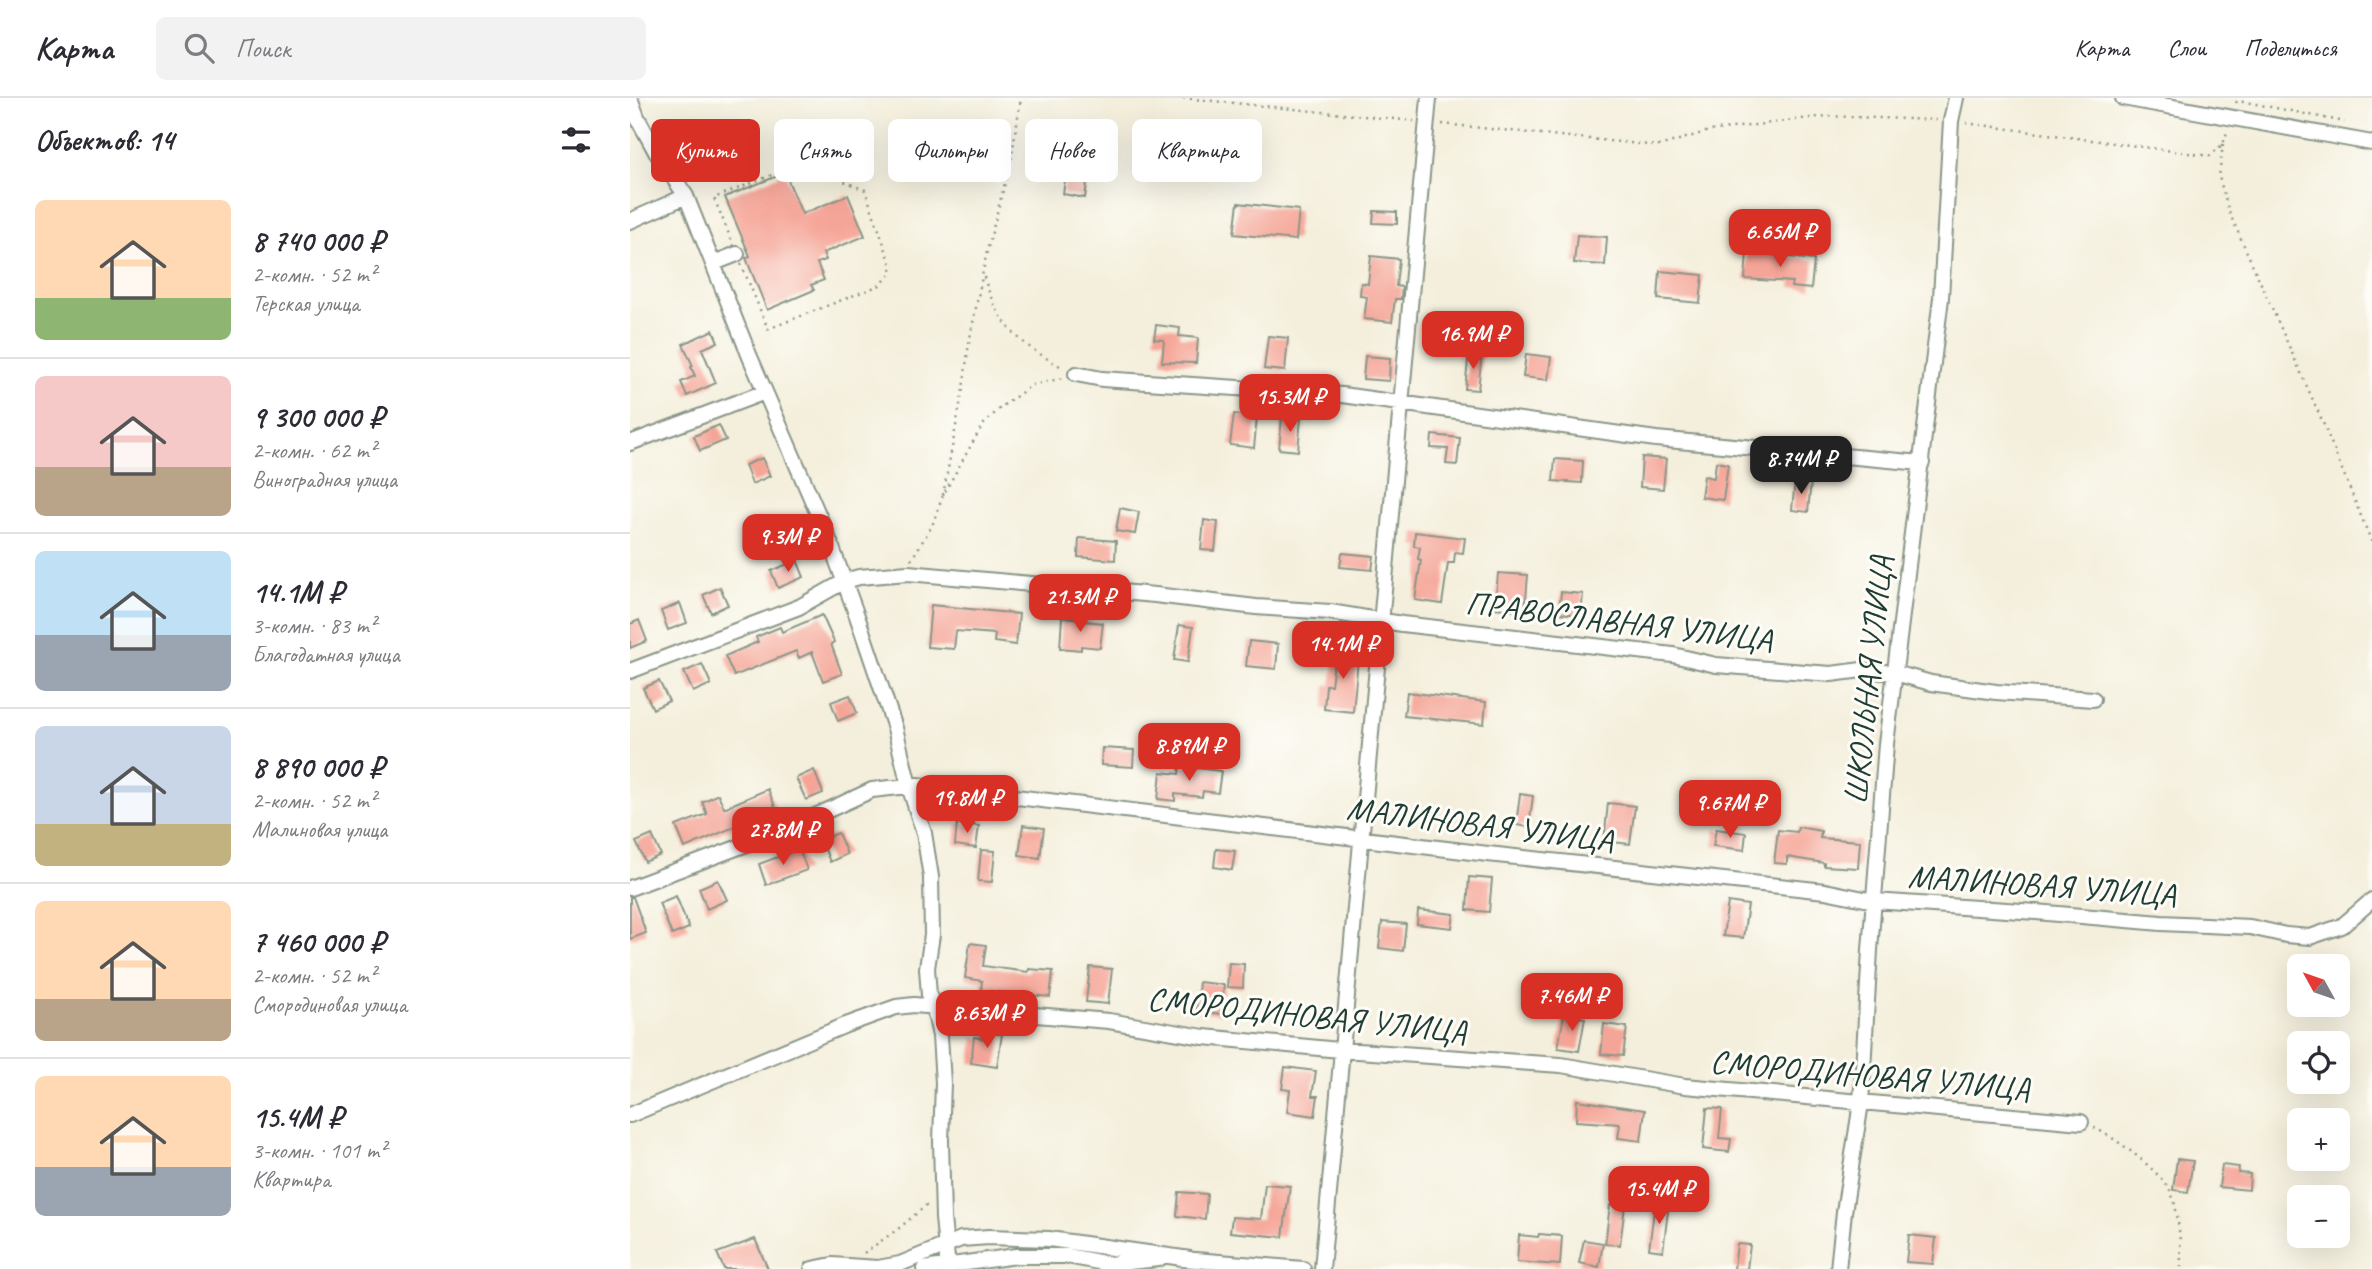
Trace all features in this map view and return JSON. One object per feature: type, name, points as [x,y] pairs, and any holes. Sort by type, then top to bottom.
[{"type":"street","points":[[630,98],[656,152],[686,196],[845,581],[895,728],[909,786],[925,833],[932,935],[927,968],[929,995],[940,1036],[943,1083],[941,1140],[947,1267]]},
{"type":"street","points":[[1322,1269],[1429,98]]},
{"type":"street","name":"ШКОЛЬНАЯ УЛИЦА","points":[[1838,1269],[1861,1103],[1886,744],[1941,298],[1951,121],[1956,98]]},
{"type":"street","points":[[2123,98],[2372,143]]},
{"type":"street","points":[[630,221],[686,196]]},
{"type":"street","points":[[714,263],[737,254]]},
{"type":"street","points":[[1076,374],[1102,379],[1342,395],[1656,439],[1922,464]]},
{"type":"street","points":[[630,443],[765,392]]},
{"type":"street","name":"ПРАВОСЛАВНАЯ УЛИЦА","points":[[845,581],[859,577],[908,573],[1155,595],[1256,607],[1331,612],[1381,621],[1672,655],[1716,665],[1831,674],[1862,670],[1895,673],[1931,683],[1996,692],[2093,699]]},
{"type":"street","points":[[630,671],[799,607],[845,581]]},
{"type":"street","name":"МАЛИНОВАЯ УЛИЦА","points":[[630,888],[787,829],[872,790],[909,786],[994,793],[1825,891],[1874,901],[2161,923],[2250,927],[2310,937],[2342,926],[2372,900]]},
{"type":"street","name":"СМОРОДИНОВАЯ УЛИЦА","points":[[630,1115],[846,1025],[896,1007],[914,1004],[934,1008],[1109,1021],[1204,1037],[1342,1050],[1561,1065],[1685,1086],[2081,1122]]},
{"type":"street","points":[[812,1269],[832,1265],[845,1268],[878,1268],[900,1264],[961,1239],[989,1237],[1049,1239],[1189,1259]]},
{"type":"street","points":[[924,1269],[1036,1255],[1067,1256],[1109,1264],[1189,1259],[1303,1269]]},
{"type":"path","points":[[908,573],[909,564],[932,526],[943,495],[983,274],[1011,160],[1021,98]]},
{"type":"path","points":[[1183,98],[1660,146],[1709,131],[1826,116],[1951,121],[2210,156],[2223,144]]},
{"type":"path","points":[[2348,123],[2236,101],[2223,144],[2219,177],[2229,212],[2321,418],[2372,543]]},
{"type":"path","points":[[812,168],[864,190],[892,267],[889,276],[880,285],[768,329],[737,254],[714,198],[787,169],[812,168]]},
{"type":"path","points":[[983,274],[998,315],[1018,339],[1036,354],[1076,374]]},
{"type":"path","points":[[943,495],[982,426],[1001,407],[1032,384],[1076,374]]},
{"type":"path","points":[[2081,1122],[2102,1131],[2138,1157],[2170,1191],[2178,1224],[2181,1269]]},
{"type":"path","points":[[845,1268],[927,1205],[943,1185]]},
{"type":"building","points":[[774,177],[774,182],[789,182],[802,214],[848,195],[865,236],[823,253],[826,260],[817,263],[824,280],[811,285],[814,290],[767,310],[746,258],[750,256],[725,197]]},
{"type":"building","points":[[1065,182],[1087,182],[1085,198],[1063,194]]},
{"type":"building","points":[[1238,203],[1299,210],[1296,240],[1234,234]]},
{"type":"building","points":[[1374,211],[1397,212],[1397,224],[1373,223]]},
{"type":"building","points":[[1577,235],[1607,237],[1605,265],[1574,263]]},
{"type":"building","points":[[1747,252],[1814,260],[1811,289],[1791,287],[1792,282],[1745,279]]},
{"type":"building","points":[[1371,256],[1399,259],[1396,286],[1402,287],[1401,299],[1395,299],[1392,322],[1364,319],[1367,297],[1360,296],[1361,283],[1368,284]]},
{"type":"building","points":[[1660,271],[1703,275],[1700,303],[1658,299]]},
{"type":"building","points":[[1156,325],[1180,328],[1179,336],[1198,338],[1196,363],[1162,362],[1164,340],[1154,339]]},
{"type":"building","points":[[713,330],[718,342],[702,349],[716,383],[687,396],[681,382],[695,376],[683,344]]},
{"type":"building","points":[[1268,336],[1288,338],[1285,371],[1264,369]]},
{"type":"building","points":[[1469,351],[1482,353],[1478,390],[1465,389]]},
{"type":"building","points":[[1526,354],[1551,357],[1548,380],[1523,377]]},
{"type":"building","points":[[1365,356],[1390,358],[1389,381],[1363,379]]},
{"type":"building","points":[[1234,414],[1257,417],[1254,448],[1230,445]]},
{"type":"building","points":[[1282,417],[1301,418],[1298,451],[1279,449]]},
{"type":"building","points":[[719,425],[726,440],[700,451],[694,436]]},
{"type":"building","points":[[1432,435],[1460,438],[1457,465],[1446,464],[1448,449],[1431,448]]},
{"type":"building","points":[[1642,457],[1666,459],[1663,489],[1640,487]]},
{"type":"building","points":[[762,458],[770,476],[752,484],[745,465]]},
{"type":"building","points":[[1555,459],[1583,461],[1582,483],[1553,481]]},
{"type":"building","points":[[1716,462],[1728,464],[1723,500],[1701,497],[1704,476],[1714,478]]},
{"type":"building","points":[[1795,479],[1811,481],[1808,512],[1792,510]]},
{"type":"building","points":[[1120,508],[1139,512],[1135,534],[1116,531]]},
{"type":"building","points":[[1204,520],[1218,522],[1215,551],[1201,550]]},
{"type":"building","points":[[784,522],[791,540],[772,546],[766,529]]},
{"type":"building","points":[[1415,532],[1465,538],[1463,553],[1455,552],[1454,563],[1448,563],[1442,604],[1415,600],[1421,560],[1418,559],[1420,547],[1414,546]]},
{"type":"building","points":[[1079,538],[1116,541],[1115,560],[1078,557]]},
{"type":"building","points":[[1342,553],[1374,556],[1372,570],[1340,567]]},
{"type":"building","points":[[797,560],[804,577],[778,588],[771,571]]},
{"type":"building","points":[[1498,573],[1528,575],[1525,611],[1495,608]]},
{"type":"building","points":[[720,587],[728,605],[711,613],[703,595]]},
{"type":"building","points":[[1561,592],[1583,594],[1581,615],[1559,613]]},
{"type":"building","points":[[680,603],[687,623],[668,630],[661,611]]},
{"type":"building","points":[[931,605],[1019,614],[1016,645],[994,642],[995,634],[956,631],[954,649],[927,647]]},
{"type":"building","points":[[822,615],[834,642],[831,644],[842,674],[823,681],[812,652],[799,658],[796,651],[734,676],[725,656],[758,642],[756,637],[780,627],[782,632]]},
{"type":"building","points":[[1062,617],[1103,623],[1100,648],[1060,648]]},
{"type":"building","points":[[639,620],[647,641],[630,648],[630,624]]},
{"type":"building","points":[[1179,625],[1193,627],[1188,662],[1174,660]]},
{"type":"building","points":[[1249,641],[1278,644],[1276,669],[1246,666]]},
{"type":"building","points":[[1336,647],[1359,649],[1353,712],[1324,709],[1326,685],[1331,685]]},
{"type":"building","points":[[702,664],[711,684],[693,692],[684,672]]},
{"type":"building","points":[[659,681],[669,701],[653,709],[643,688]]},
{"type":"building","points":[[1407,692],[1486,702],[1484,724],[1404,716]]},
{"type":"building","points":[[850,695],[857,713],[838,721],[831,702]]},
{"type":"building","points":[[1102,748],[1134,750],[1133,767],[1101,765]]},
{"type":"building","points":[[1180,766],[1221,771],[1218,793],[1203,791],[1202,797],[1175,794],[1175,801],[1158,799],[1161,772],[1179,774]]},
{"type":"building","points":[[814,770],[823,793],[806,800],[796,778]]},
{"type":"building","points":[[768,789],[776,809],[685,848],[676,826],[707,814],[702,802],[718,794],[724,808]]},
{"type":"building","points":[[1520,794],[1533,796],[1529,827],[1516,825]]},
{"type":"building","points":[[1608,803],[1635,806],[1630,844],[1604,841]]},
{"type":"building","points":[[957,823],[979,826],[976,848],[955,845]]},
{"type":"building","points":[[1023,825],[1044,828],[1040,858],[1019,855]]},
{"type":"building","points":[[1798,827],[1821,831],[1820,838],[1860,841],[1858,868],[1824,866],[1824,863],[1787,857],[1787,864],[1774,863],[1778,830],[1797,832]]},
{"type":"building","points":[[1716,829],[1746,833],[1744,850],[1713,846]]},
{"type":"building","points":[[838,833],[847,854],[830,862],[821,840]]},
{"type":"building","points":[[652,835],[661,855],[645,862],[636,842]]},
{"type":"building","points":[[799,849],[807,870],[766,885],[759,864]]},
{"type":"building","points":[[1216,849],[1235,851],[1232,870],[1214,867]]},
{"type":"building","points":[[981,850],[995,851],[992,882],[978,881]]},
{"type":"building","points":[[1469,877],[1492,879],[1489,912],[1467,910]]},
{"type":"building","points":[[718,880],[727,900],[707,909],[699,888]]},
{"type":"building","points":[[676,896],[689,928],[672,935],[659,903]]},
{"type":"building","points":[[630,897],[633,897],[646,933],[630,939]]},
{"type":"building","points":[[1728,902],[1748,905],[1743,938],[1723,936]]},
{"type":"building","points":[[1418,910],[1454,914],[1452,928],[1417,924]]},
{"type":"building","points":[[1382,922],[1406,924],[1403,951],[1379,948]]},
{"type":"building","points":[[970,943],[986,945],[983,966],[1028,972],[1029,969],[1053,971],[1050,997],[981,990],[982,981],[965,978]]},
{"type":"building","points":[[1229,963],[1244,964],[1243,988],[1227,987]]},
{"type":"building","points":[[1090,967],[1112,969],[1108,1004],[1086,1002]]},
{"type":"building","points":[[1199,982],[1224,985],[1221,1014],[1196,1011]]},
{"type":"building","points":[[1564,1015],[1585,1018],[1579,1051],[1558,1048]]},
{"type":"building","points":[[1604,1024],[1627,1027],[1623,1056],[1601,1054]]},
{"type":"building","points":[[985,1032],[1002,1034],[997,1067],[971,1063],[974,1037],[984,1039]]},
{"type":"building","points":[[1285,1067],[1316,1071],[1312,1096],[1318,1096],[1315,1116],[1287,1112],[1290,1090],[1282,1089]]},
{"type":"building","points":[[1577,1100],[1645,1110],[1641,1141],[1618,1138],[1620,1124],[1576,1121]]},
{"type":"building","points":[[1707,1108],[1722,1109],[1719,1138],[1731,1139],[1729,1152],[1703,1149]]},
{"type":"building","points":[[2177,1159],[2193,1161],[2188,1192],[2173,1190]]},
{"type":"building","points":[[2222,1165],[2239,1167],[2238,1173],[2250,1174],[2249,1190],[2219,1187]]},
{"type":"building","points":[[1265,1184],[1290,1186],[1283,1237],[1230,1232],[1232,1217],[1261,1219]]},
{"type":"building","points":[[1179,1192],[1207,1194],[1205,1219],[1177,1216]]},
{"type":"building","points":[[1655,1202],[1669,1203],[1663,1251],[1649,1249]]},
{"type":"building","points":[[1610,1205],[1625,1206],[1620,1245],[1605,1244]]},
{"type":"building","points":[[1539,1234],[1562,1236],[1560,1265],[1517,1262],[1519,1235],[1538,1237]]},
{"type":"building","points":[[1909,1235],[1936,1238],[1933,1264],[1906,1262]]},
{"type":"building","points":[[755,1239],[768,1269],[724,1269],[717,1253]]},
{"type":"building","points":[[1584,1240],[1603,1243],[1599,1267],[1579,1263]]},
{"type":"building","points":[[1737,1244],[1750,1245],[1747,1269],[1734,1269]]}]
